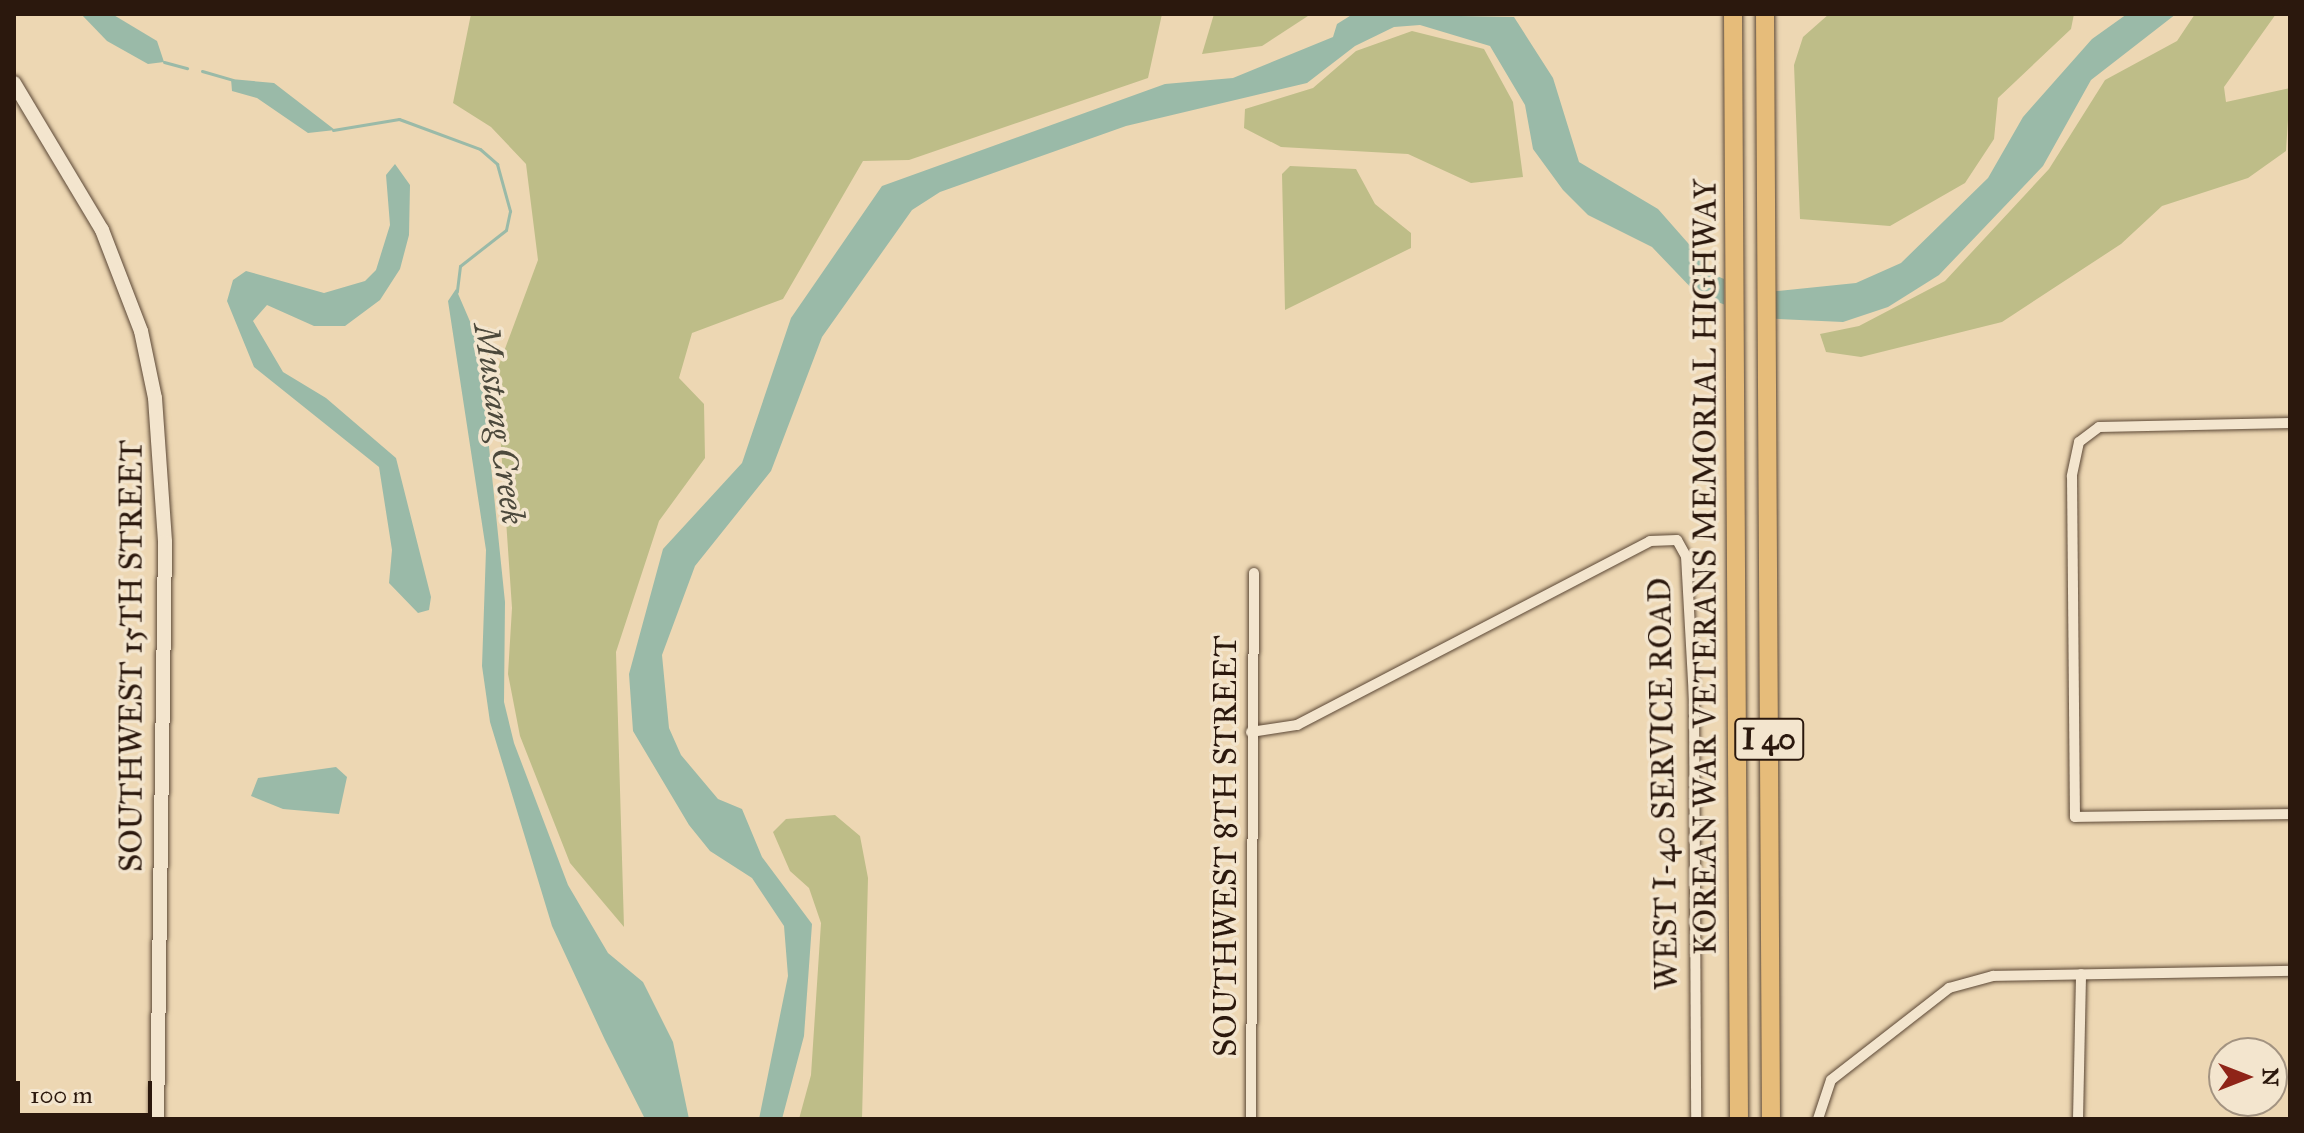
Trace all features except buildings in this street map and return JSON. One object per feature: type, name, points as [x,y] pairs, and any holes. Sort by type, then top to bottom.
[{"type":"highway","name":"KOREAN WAR VETERANS MEMORIAL HIGHWAY","points":[[1733,14],[1739,1119]]},
{"type":"highway","name":"KOREAN WAR VETERANS MEMORIAL HIGHWAY","points":[[1765,14],[1771,1119]]},
{"type":"main road","name":"SOUTHWEST 15TH STREET","points":[[14,83],[112,251],[155,398],[165,542],[157,1119]]},
{"type":"street","points":[[2290,423],[2119,425],[2087,433],[2075,452],[2072,476],[2075,817],[2290,814]]},
{"type":"street","name":"WEST I-40 SERVICE ROAD","points":[[1251,732],[1297,725],[1650,541],[1677,540],[1686,556],[1694,699],[1696,1119]]},
{"type":"street","name":"SOUTHWEST 8TH STREET","points":[[1251,1119],[1254,573]]},
{"type":"street","points":[[1818,1119],[1831,1080],[1949,988],[1993,976],[2290,971]]},
{"type":"street","points":[[2078,1119],[2081,974]]},
{"type":"shaded area","points":[[81,14],[112,14],[157,41],[164,62],[148,64],[107,41]]},
{"type":"shaded area","points":[[471,14],[1162,14],[1148,78],[909,160],[863,161],[783,299],[692,333],[679,378],[704,404],[705,458],[659,521],[616,652],[624,927],[570,863],[520,736],[508,674],[512,608],[496,373],[538,260],[526,164],[491,127],[453,103]]},
{"type":"shaded area","points":[[1214,14],[1311,14],[1262,46],[1202,54]]},
{"type":"shaded area","points":[[1353,14],[1514,17],[1553,78],[1579,162],[1658,209],[1717,276],[1757,293],[1856,283],[1901,263],[1988,178],[2023,117],[2092,39],[2127,14],[2176,14],[2091,80],[2043,166],[1939,275],[1888,307],[1843,322],[1759,318],[1697,294],[1652,247],[1588,215],[1563,190],[1533,149],[1525,105],[1490,46],[1420,25],[1394,27],[1355,46],[1307,83],[1126,126],[940,192],[912,210],[822,337],[771,471],[695,566],[662,655],[669,728],[681,755],[718,799],[742,809],[762,857],[812,924],[804,1036],[782,1119],[759,1119],[788,976],[784,926],[752,878],[710,851],[689,825],[633,731],[629,674],[663,549],[742,463],[791,318],[882,186],[1165,84],[1233,78],[1333,37],[1337,24]]},
{"type":"shaded area","points":[[1829,14],[2074,14],[2071,29],[1998,98],[1994,139],[1965,183],[1890,226],[1800,219],[1794,65],[1803,37]]},
{"type":"shaded area","points":[[2195,14],[2276,14],[2224,87],[2226,102],[2290,88],[2286,151],[2248,178],[2162,206],[2121,244],[2002,322],[1861,357],[1826,352],[1820,334],[1859,326],[1945,281],[2049,169],[2105,80],[2177,41]]},
{"type":"shaded area","points":[[1412,31],[1484,49],[1513,102],[1523,177],[1471,183],[1408,154],[1281,147],[1244,128],[1245,109],[1313,88],[1356,51]]},
{"type":"shaded area","points":[[231,79],[274,83],[335,130],[308,133],[257,98],[232,91]]},
{"type":"shaded area","points":[[395,164],[410,185],[409,235],[400,269],[380,300],[345,326],[314,326],[267,305],[253,321],[283,372],[326,398],[396,458],[431,597],[429,610],[418,613],[389,583],[392,550],[379,467],[254,367],[227,301],[233,280],[246,271],[324,293],[365,281],[376,270],[390,225],[386,175]]},
{"type":"shaded area","points":[[1290,166],[1356,169],[1375,204],[1411,233],[1411,248],[1285,310],[1282,174]]},
{"type":"shaded area","points":[[456,289],[478,340],[505,602],[504,702],[514,743],[568,885],[608,953],[643,982],[673,1042],[689,1119],[645,1119],[605,1040],[552,926],[490,722],[482,666],[486,550],[448,301]]},
{"type":"shaded area","points":[[336,767],[347,777],[339,814],[283,809],[251,796],[258,778]]},
{"type":"shaded area","points":[[835,815],[860,836],[868,878],[862,1119],[799,1119],[811,1075],[821,923],[809,888],[790,871],[773,832],[786,819]]},
{"type":"pier","points":[[1724,276],[1745,287],[1776,289],[1776,324],[1724,313]]},
{"type":"waterway","name":"Mustang Creek","points":[[164,62],[187,68]]},
{"type":"waterway","name":"Mustang Creek","points":[[202,71],[233,80]]},
{"type":"waterway","name":"Mustang Creek","points":[[333,130],[399,119],[480,149],[497,164],[510,211],[506,230],[460,266],[457,292]]}]
